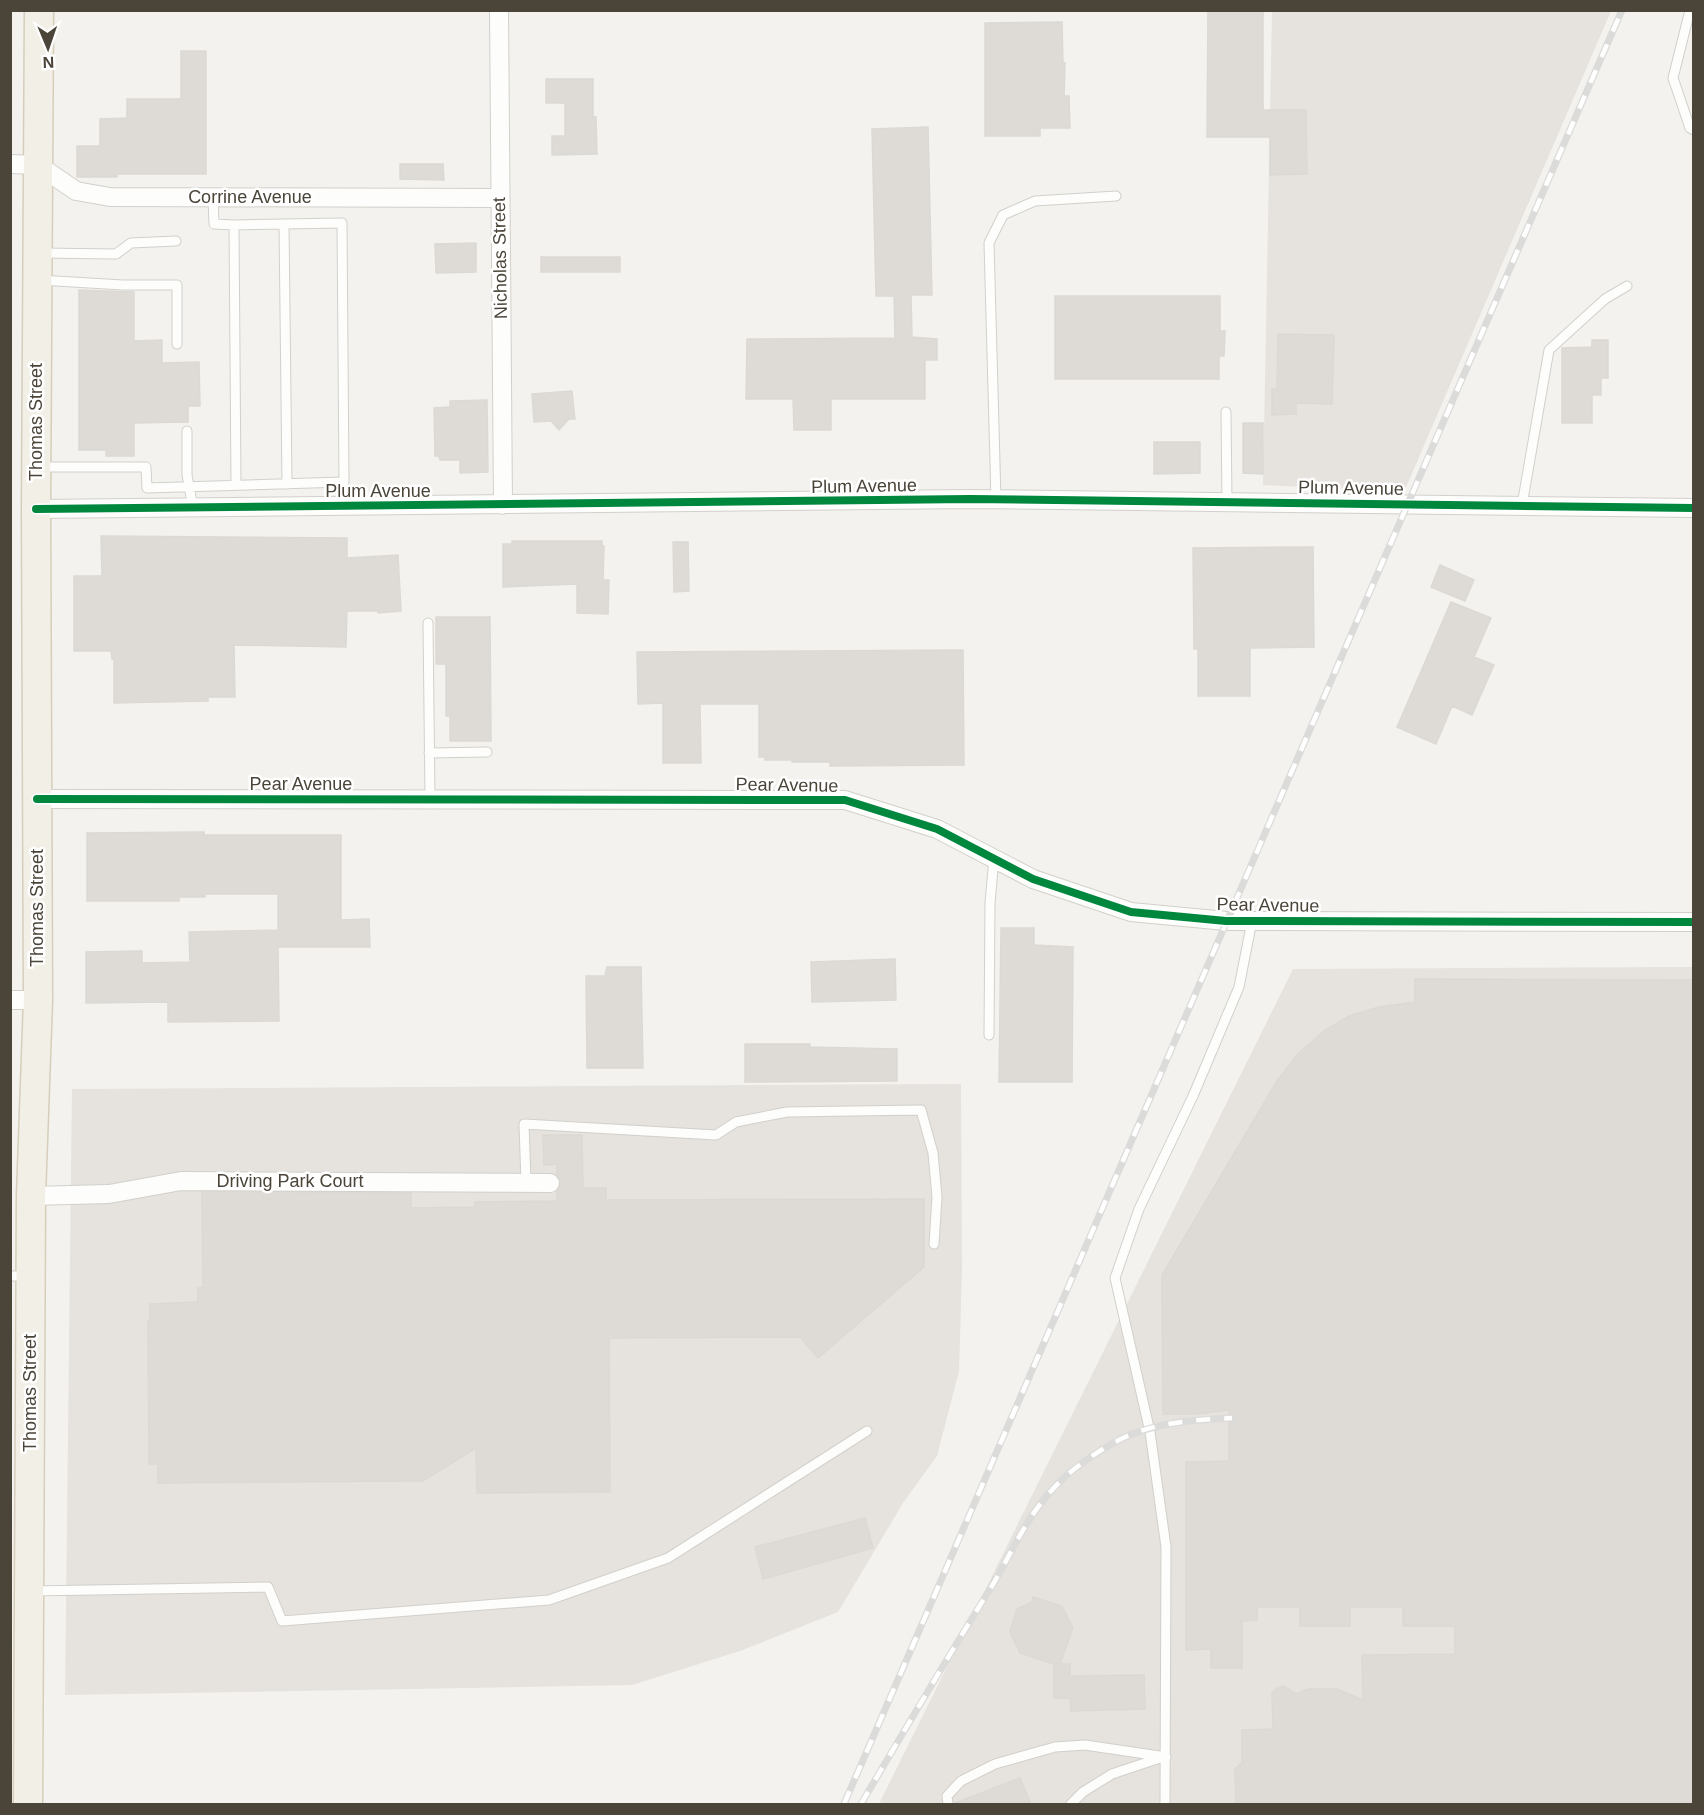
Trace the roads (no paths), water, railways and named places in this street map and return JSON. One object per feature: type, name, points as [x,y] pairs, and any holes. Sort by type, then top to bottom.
[{"type":"main road","name":"Thomas Street","points":[[28,1804],[29,1591],[21,1276],[32,1196],[24,1000],[37,799],[37,266],[24,164],[39,10]]},
{"type":"street","name":"Nicholas Street","points":[[499,10],[503,505]]},
{"type":"street","name":"Corrine Avenue","points":[[24,164],[76,191],[110,197],[499,198]]},
{"type":"street","name":"Plum Avenue","points":[[36,509],[996,500],[1694,508]]},
{"type":"street","name":"Pear Avenue","points":[[37,799],[845,800],[937,829],[1034,879],[1131,912],[1226,921],[1694,922]]},
{"type":"street","name":"Driving Park Court","points":[[32,1196],[109,1194],[181,1181],[550,1183]]},
{"type":"lane","points":[[1690,10],[1673,78],[1690,128],[1694,130]]},
{"type":"lane","points":[[996,500],[989,243],[1003,215],[1035,201],[1116,196]]},
{"type":"lane","points":[[36,467],[147,467],[147,488],[344,482],[342,223],[214,224],[213,197]]},
{"type":"lane","points":[[284,224],[287,484]]},
{"type":"lane","points":[[234,225],[236,485]]},
{"type":"lane","points":[[37,266],[116,254],[131,243],[176,241]]},
{"type":"lane","points":[[37,266],[123,285],[177,285],[177,344]]},
{"type":"lane","points":[[1522,505],[1549,350],[1605,299],[1627,286]]},
{"type":"lane","points":[[1226,412],[1227,502]]},
{"type":"lane","points":[[187,431],[187,475],[193,508]]},
{"type":"lane","points":[[428,623],[430,798]]},
{"type":"lane","points":[[429,753],[487,752]]},
{"type":"lane","points":[[989,1035],[990,903],[994,858]]},
{"type":"lane","points":[[1165,1804],[1166,1547],[1150,1432],[1115,1278],[1139,1209],[1193,1096],[1239,987],[1252,921]]},
{"type":"lane","points":[[526,1182],[524,1124],[716,1135],[736,1122],[787,1112],[921,1110],[933,1153],[937,1197],[934,1244]]},
{"type":"lane","points":[[29,1591],[268,1587],[282,1621],[549,1599],[668,1558],[867,1431]]},
{"type":"lane","points":[[948,1804],[947,1796],[961,1781],[996,1764],[1055,1747],[1085,1745],[1166,1757]]},
{"type":"lane","points":[[1071,1804],[1083,1792],[1112,1774],[1166,1757]]},
{"type":"railway","points":[[844,1804],[1622,10]]},
{"type":"railway","points":[[861,1804],[1027,1524],[1059,1483],[1094,1455],[1134,1433],[1161,1425],[1232,1418]]}]
